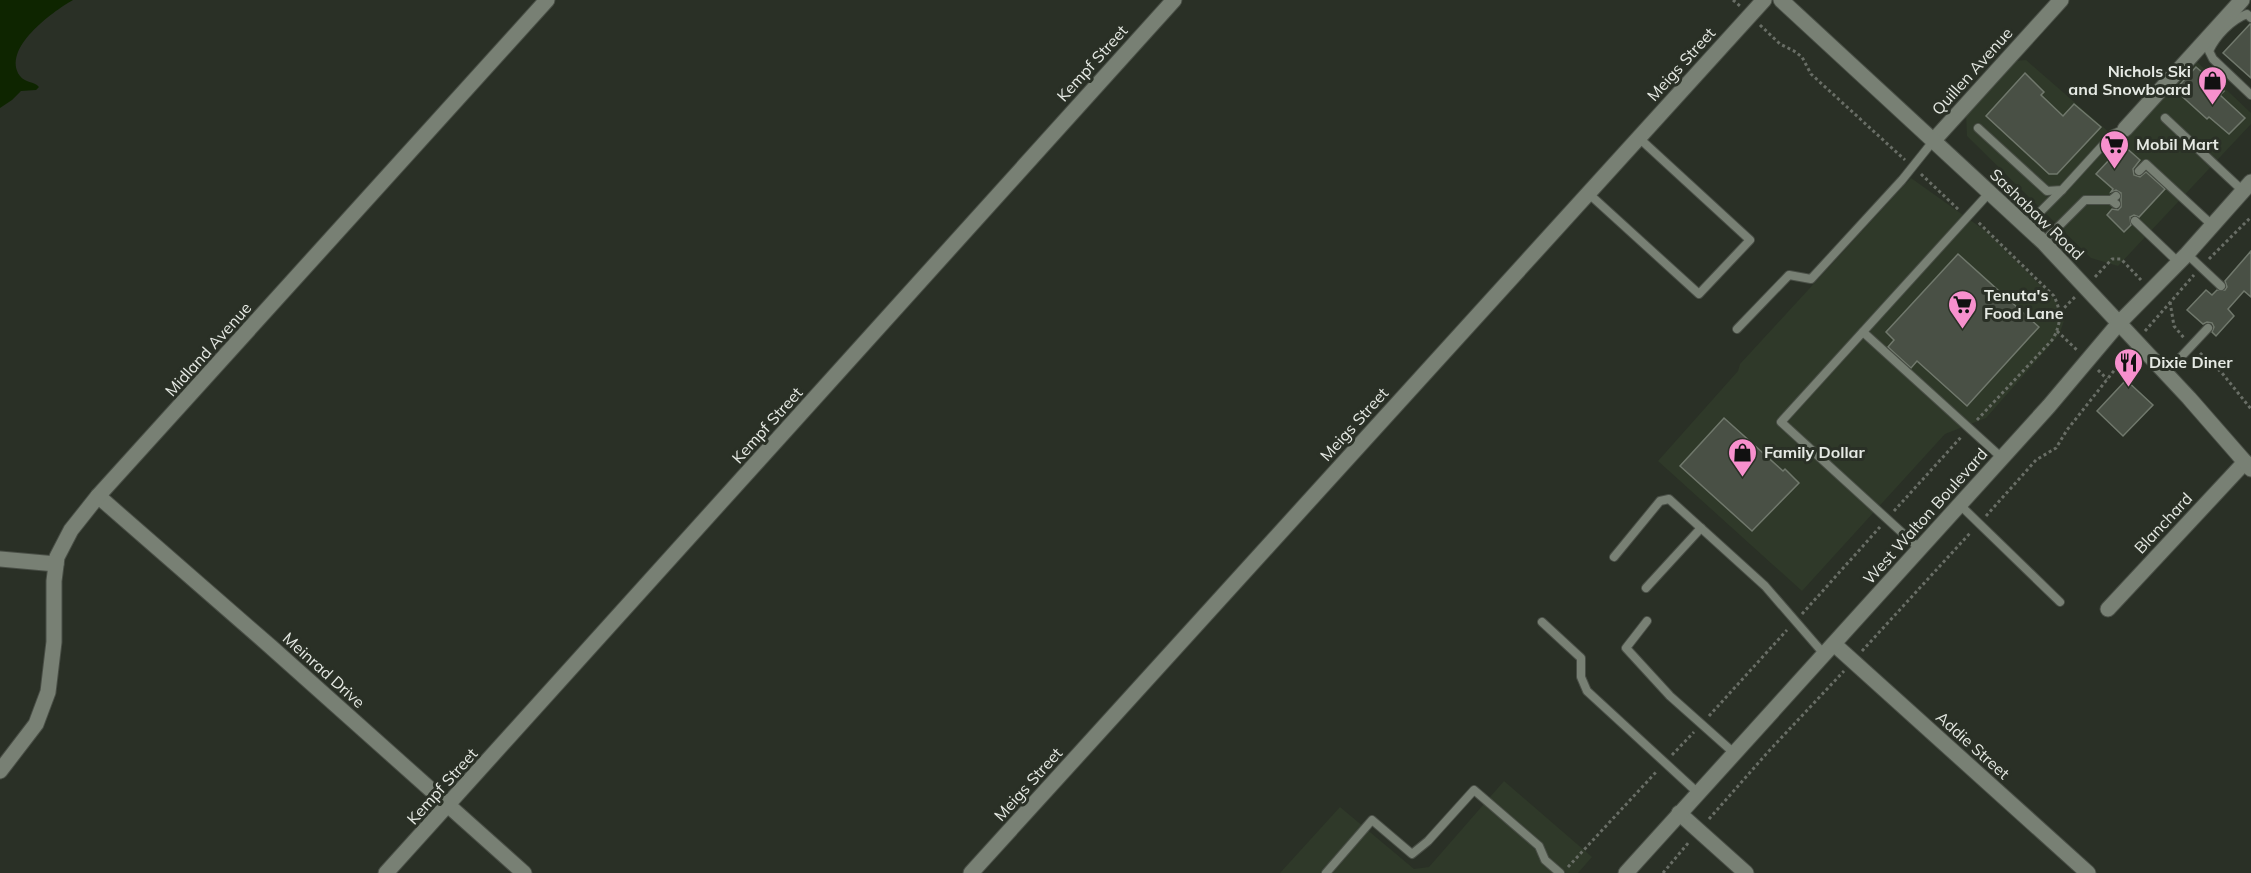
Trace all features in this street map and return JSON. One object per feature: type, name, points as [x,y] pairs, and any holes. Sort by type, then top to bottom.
[{"type":"street","name":"Midland Avenue","points":[[0,771],[36,724],[48,692],[54,642],[56,564],[57,557],[71,530],[99,496],[547,0]]},
{"type":"street","name":"Kempf Street","points":[[386,873],[1174,0]]},
{"type":"street","name":"Meigs Street","points":[[971,873],[1764,0]]},
{"type":"street","name":"Sashabaw Road","points":[[1781,0],[2043,242],[2249,463]]},
{"type":"street","name":"Quillen Avenue","points":[[1934,140],[2061,0]]},
{"type":"street","points":[[2125,129],[2242,0]]},
{"type":"street","name":"West Walton Boulevard","points":[[1626,873],[1960,505],[2119,323],[2247,186]]},
{"type":"street","name":"Blanchard","points":[[2108,609],[2249,463]]},
{"type":"street","name":"Meinrad Drive","points":[[99,496],[524,873]]},
{"type":"street","points":[[0,559],[56,564]]},
{"type":"street","name":"Addie Street","points":[[1829,649],[1853,661],[2088,873]]},
{"type":"street","points":[[1679,813],[1746,873]]},
{"type":"lane","points":[[2251,18],[2247,15],[2235,20],[2212,44],[2209,51],[2212,59],[2251,95]]},
{"type":"lane","points":[[2165,118],[2247,186]]},
{"type":"lane","points":[[1978,128],[2047,191],[2062,190]]},
{"type":"lane","points":[[2026,226],[2114,134],[2125,129]]},
{"type":"lane","points":[[1588,193],[1699,294],[1750,240],[1638,138]]},
{"type":"lane","points":[[1737,329],[1789,275],[1811,279],[1934,140]]},
{"type":"lane","points":[[2139,171],[2146,164],[2212,225]]},
{"type":"lane","points":[[1920,549],[1781,422],[1990,192]]},
{"type":"lane","points":[[2043,242],[2085,200],[2114,200]]},
{"type":"lane","points":[[2134,221],[2221,286]]},
{"type":"lane","points":[[2166,373],[2208,328]]},
{"type":"lane","points":[[1863,332],[2002,458]]},
{"type":"lane","points":[[1614,557],[1660,501],[1669,499],[1765,586],[1795,621],[1829,649]]},
{"type":"lane","points":[[1960,505],[2060,602]]},
{"type":"lane","points":[[1646,588],[1701,528]]},
{"type":"lane","points":[[1647,621],[1626,648],[1670,696],[1734,753]]},
{"type":"lane","points":[[1542,622],[1581,658],[1581,677],[1587,691],[1698,793]]},
{"type":"lane","points":[[1326,873],[1372,820],[1412,854],[1428,841],[1474,790],[1539,846],[1545,860],[1561,873]]},
{"type":"path","points":[[1561,873],[1701,724],[1969,428],[2053,339],[2061,323],[2054,296],[1982,225],[1968,216],[1912,167],[1811,74],[1802,57],[1780,44],[1734,0]]},
{"type":"path","points":[[2060,312],[2112,259],[2121,259],[2151,290]]},
{"type":"path","points":[[2157,315],[2170,302],[2174,326],[2222,373],[2251,409]]},
{"type":"path","points":[[1663,873],[1767,753],[2036,460],[2056,448],[2067,430],[2120,363]]},
{"type":"shaded area","points":[[0,0],[73,0],[42,22],[23,43],[17,54],[16,65],[20,76],[39,87],[36,90],[21,91],[0,108]]},
{"type":"shaded area","points":[[2026,60],[2118,140],[2195,60],[2251,113],[2251,124],[2118,266],[2091,258],[1967,136],[1966,112],[2015,61]]},
{"type":"shaded area","points":[[1911,178],[1987,232],[2053,298],[2061,309],[2064,321],[2059,335],[1986,418],[1945,434],[1802,591],[1658,461],[1738,371],[1740,364]]},
{"type":"shaded area","points":[[1504,781],[1592,857],[1578,873],[1280,873],[1340,807],[1414,869],[1429,867]]},
{"type":"building","points":[[2251,24],[2251,78],[2223,53]]},
{"type":"building","name":"Nichols Ski and Snowboard","points":[[2196,67],[2224,91],[2220,95],[2245,118],[2229,134],[2209,117],[2207,119],[2175,90]]},
{"type":"building","points":[[2025,73],[2044,92],[2041,95],[2063,116],[2074,104],[2101,127],[2057,174],[2049,174],[1986,116]]},
{"type":"building","points":[[2123,145],[2140,160],[2133,169],[2134,175],[2140,177],[2146,172],[2165,189],[2139,217],[2134,215],[2130,217],[2131,225],[2124,232],[2107,215],[2112,209],[2118,210],[2121,207],[2121,193],[2116,190],[2111,192],[2113,189],[2096,174]]},
{"type":"building","points":[[2251,251],[2251,297],[2244,291],[2228,309],[2234,316],[2216,336],[2212,332],[2214,327],[2212,323],[2203,324],[2187,310],[2206,290],[2212,295],[2217,290],[2225,290],[2227,287],[2225,281]]},
{"type":"building","name":"Tenuta's Food Lane","points":[[1958,254],[2039,327],[1967,406],[1917,361],[1911,368],[1888,347],[1894,340],[1886,332]]},
{"type":"building","points":[[2126,380],[2153,405],[2123,436],[2097,411]]},
{"type":"building","name":"Family Dollar","points":[[1724,418],[1799,483],[1752,531],[1680,466]]},
{"type":"place","name":"Nichols Ski and Snowboard","points":[[2212,106]]},
{"type":"place","name":"Mobil Mart","points":[[2115,170]]},
{"type":"place","name":"Tenuta's Food Lane","points":[[1963,330]]},
{"type":"place","name":"Dixie Diner","points":[[2128,388]]},
{"type":"place","name":"Family Dollar","points":[[1743,478]]}]
